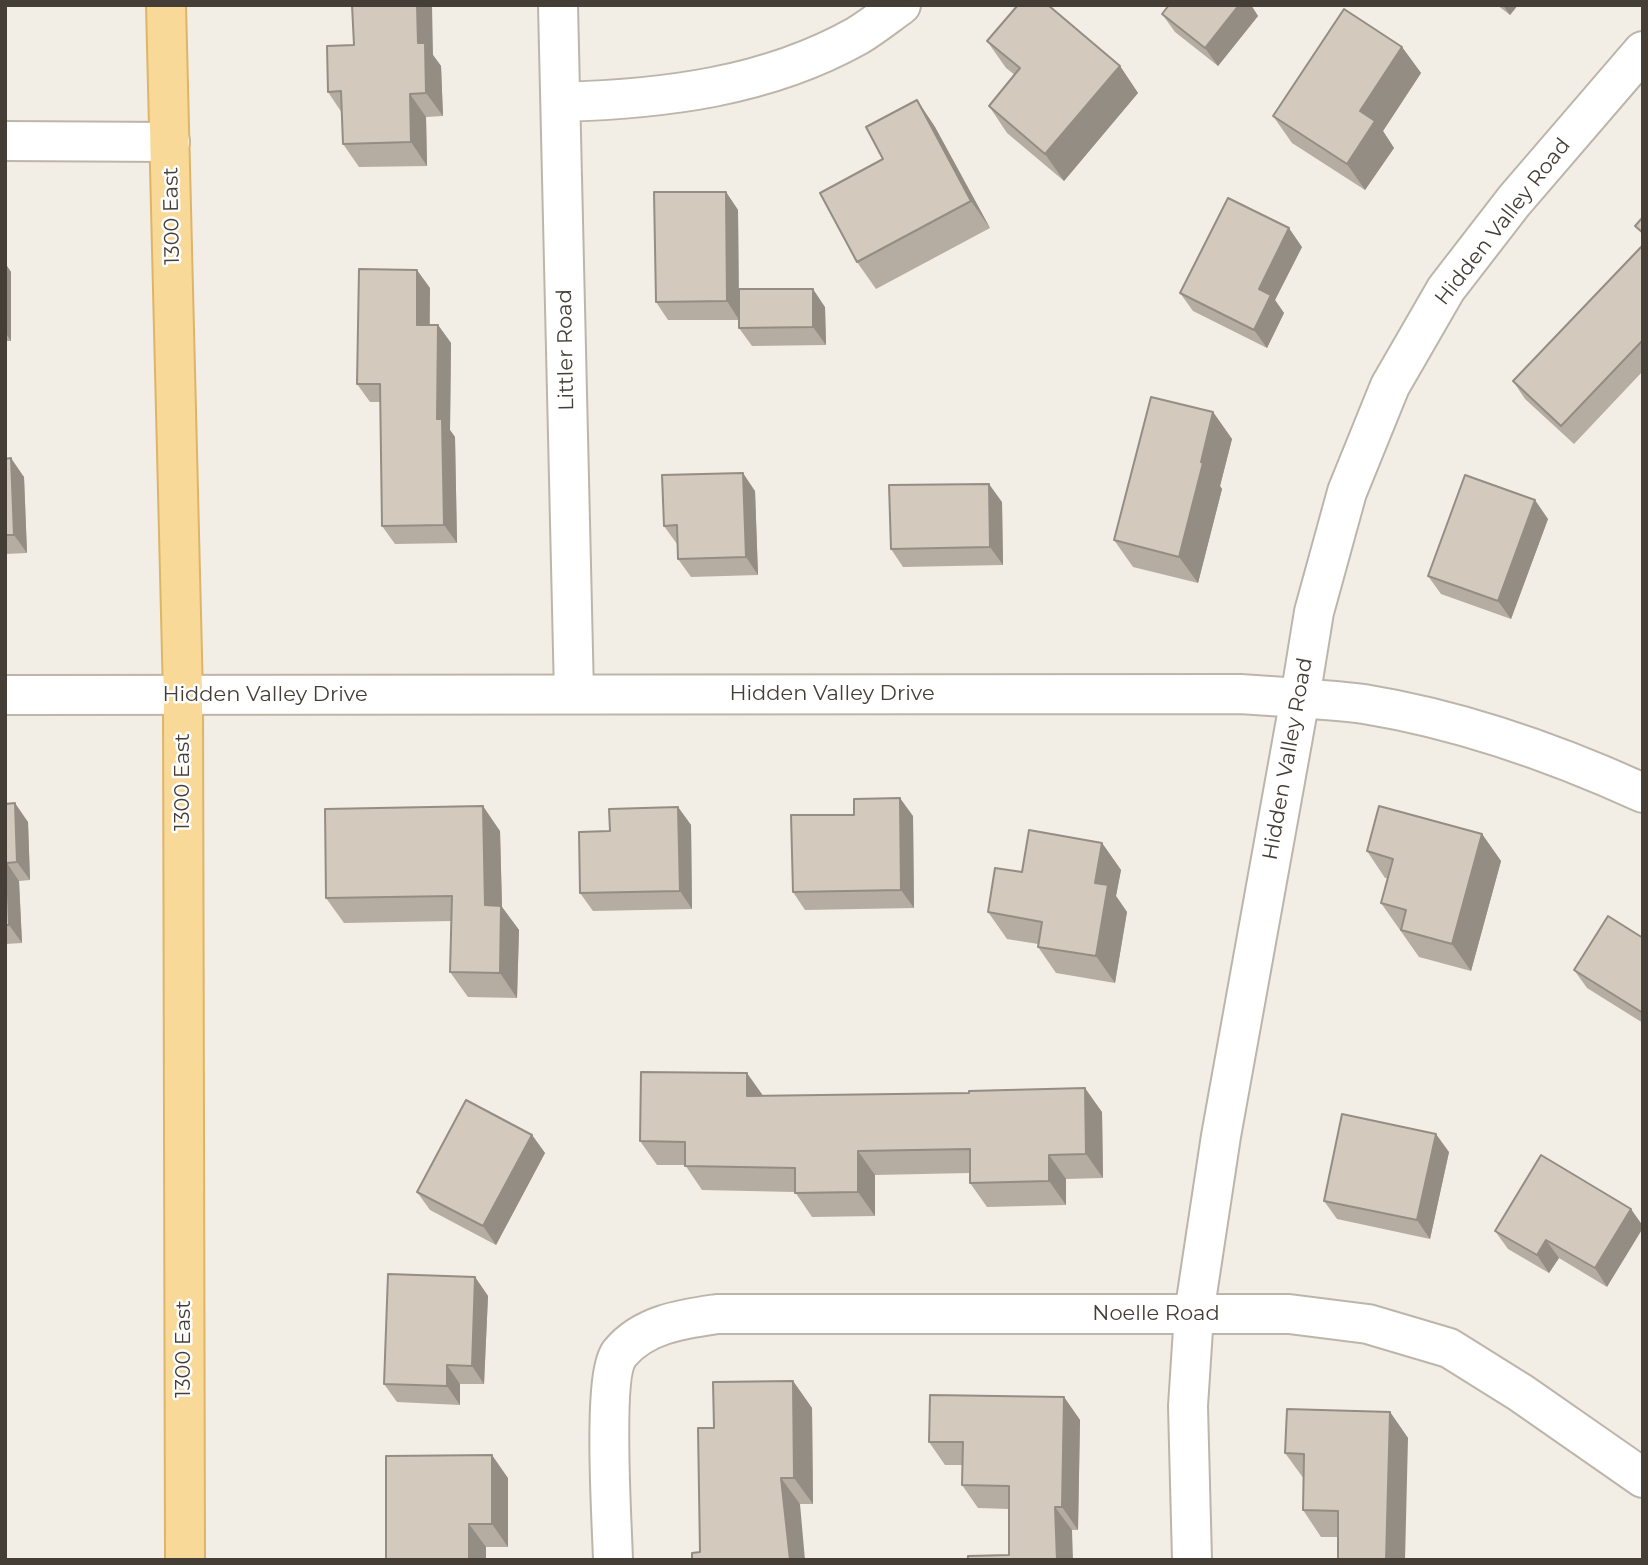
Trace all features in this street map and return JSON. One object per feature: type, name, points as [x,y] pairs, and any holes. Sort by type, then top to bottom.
[{"type":"main road","name":"1300 East","points":[[166,5],[183,695],[185,1560]]},
{"type":"street","name":"Littler Road","points":[[558,5],[574,694]]},
{"type":"street","points":[[561,103],[643,99],[716,88],[789,66],[857,36],[901,5]]},
{"type":"street","name":"Hidden Valley Road","points":[[1192,1560],[1188,1406],[1194,1314],[1221,1136],[1314,612],[1346,492],[1390,387],[1446,289],[1514,201],[1643,51]]},
{"type":"street","points":[[5,141],[170,142]]},
{"type":"street","name":"Hidden Valley Drive","points":[[5,695],[1240,694],[1360,704],[1415,713],[1531,746],[1643,793]]},
{"type":"street","name":"Noelle Road","points":[[613,1560],[610,1401],[612,1374],[618,1356],[631,1341],[655,1328],[683,1319],[717,1314],[1289,1314],[1368,1324],[1448,1348],[1521,1393],[1643,1478]]},
{"type":"building","points":[[352,5],[417,5],[418,43],[425,43],[426,93],[410,94],[411,142],[343,144],[341,91],[328,92],[327,46],[354,45]]},
{"type":"building","points":[[1018,5],[1048,5],[1120,66],[1045,154],[989,106],[1020,68],[987,41]]},
{"type":"building","points":[[1169,5],[1239,5],[1205,48],[1162,14]]},
{"type":"building","points":[[1344,9],[1402,47],[1360,111],[1375,121],[1347,164],[1273,116]]},
{"type":"building","points":[[917,100],[971,201],[857,262],[820,193],[883,159],[866,127]]},
{"type":"building","points":[[654,192],[726,192],[727,301],[656,302]]},
{"type":"building","points":[[1228,198],[1289,228],[1259,289],[1271,295],[1254,330],[1180,293]]},
{"type":"building","points":[[1643,217],[1643,233],[1635,226]]},
{"type":"building","points":[[1643,245],[1643,340],[1561,426],[1513,381]]},
{"type":"building","points":[[359,269],[417,270],[417,325],[438,325],[437,419],[442,419],[444,525],[382,526],[380,384],[357,384]]},
{"type":"building","points":[[739,289],[813,289],[813,327],[739,328]]},
{"type":"building","points":[[1151,397],[1213,412],[1179,557],[1114,540]]},
{"type":"building","points":[[11,458],[14,535],[5,535],[5,459]]},
{"type":"building","points":[[743,473],[746,557],[678,559],[677,525],[664,526],[662,475]]},
{"type":"building","points":[[1465,475],[1535,500],[1498,601],[1428,576]]},
{"type":"building","points":[[989,484],[990,547],[891,549],[889,485]]},
{"type":"building","points":[[900,798],[901,890],[793,892],[791,815],[854,815],[854,799]]},
{"type":"building","points":[[15,803],[17,862],[7,863],[9,925],[5,925],[5,804]]},
{"type":"building","points":[[483,806],[485,905],[501,906],[500,973],[450,972],[452,896],[326,898],[325,809]]},
{"type":"building","points":[[1379,806],[1482,834],[1452,944],[1401,930],[1406,910],[1381,903],[1393,859],[1367,851]]},
{"type":"building","points":[[678,807],[680,891],[580,893],[579,832],[610,831],[609,809]]},
{"type":"building","points":[[1029,830],[1102,843],[1095,883],[1108,885],[1096,956],[1038,947],[1042,922],[988,912],[995,868],[1022,872]]},
{"type":"building","points":[[1608,916],[1643,938],[1643,1013],[1574,970]]},
{"type":"building","points":[[641,1072],[747,1073],[747,1096],[969,1093],[1085,1088],[1086,1154],[1049,1155],[1049,1181],[970,1183],[970,1149],[858,1151],[858,1192],[795,1193],[795,1168],[685,1166],[685,1142],[640,1141]]},
{"type":"building","points":[[466,1100],[532,1135],[483,1226],[417,1192]]},
{"type":"building","points":[[1342,1114],[1436,1134],[1417,1220],[1324,1201]]},
{"type":"building","points":[[1541,1155],[1631,1209],[1595,1268],[1546,1240],[1537,1255],[1495,1231]]},
{"type":"building","points":[[388,1274],[475,1277],[472,1366],[447,1365],[447,1386],[384,1384]]},
{"type":"building","points":[[793,1381],[794,1478],[781,1478],[790,1560],[692,1560],[692,1553],[700,1552],[698,1428],[714,1428],[713,1382]]},
{"type":"building","points":[[930,1395],[1064,1397],[1062,1507],[1055,1507],[1057,1560],[968,1560],[968,1556],[1009,1555],[1009,1486],[962,1485],[963,1442],[929,1442]]},
{"type":"building","points":[[1287,1409],[1390,1412],[1386,1560],[1338,1560],[1338,1511],[1303,1510],[1304,1454],[1285,1453]]},
{"type":"building","points":[[492,1455],[492,1524],[469,1524],[469,1560],[386,1560],[386,1456]]}]
